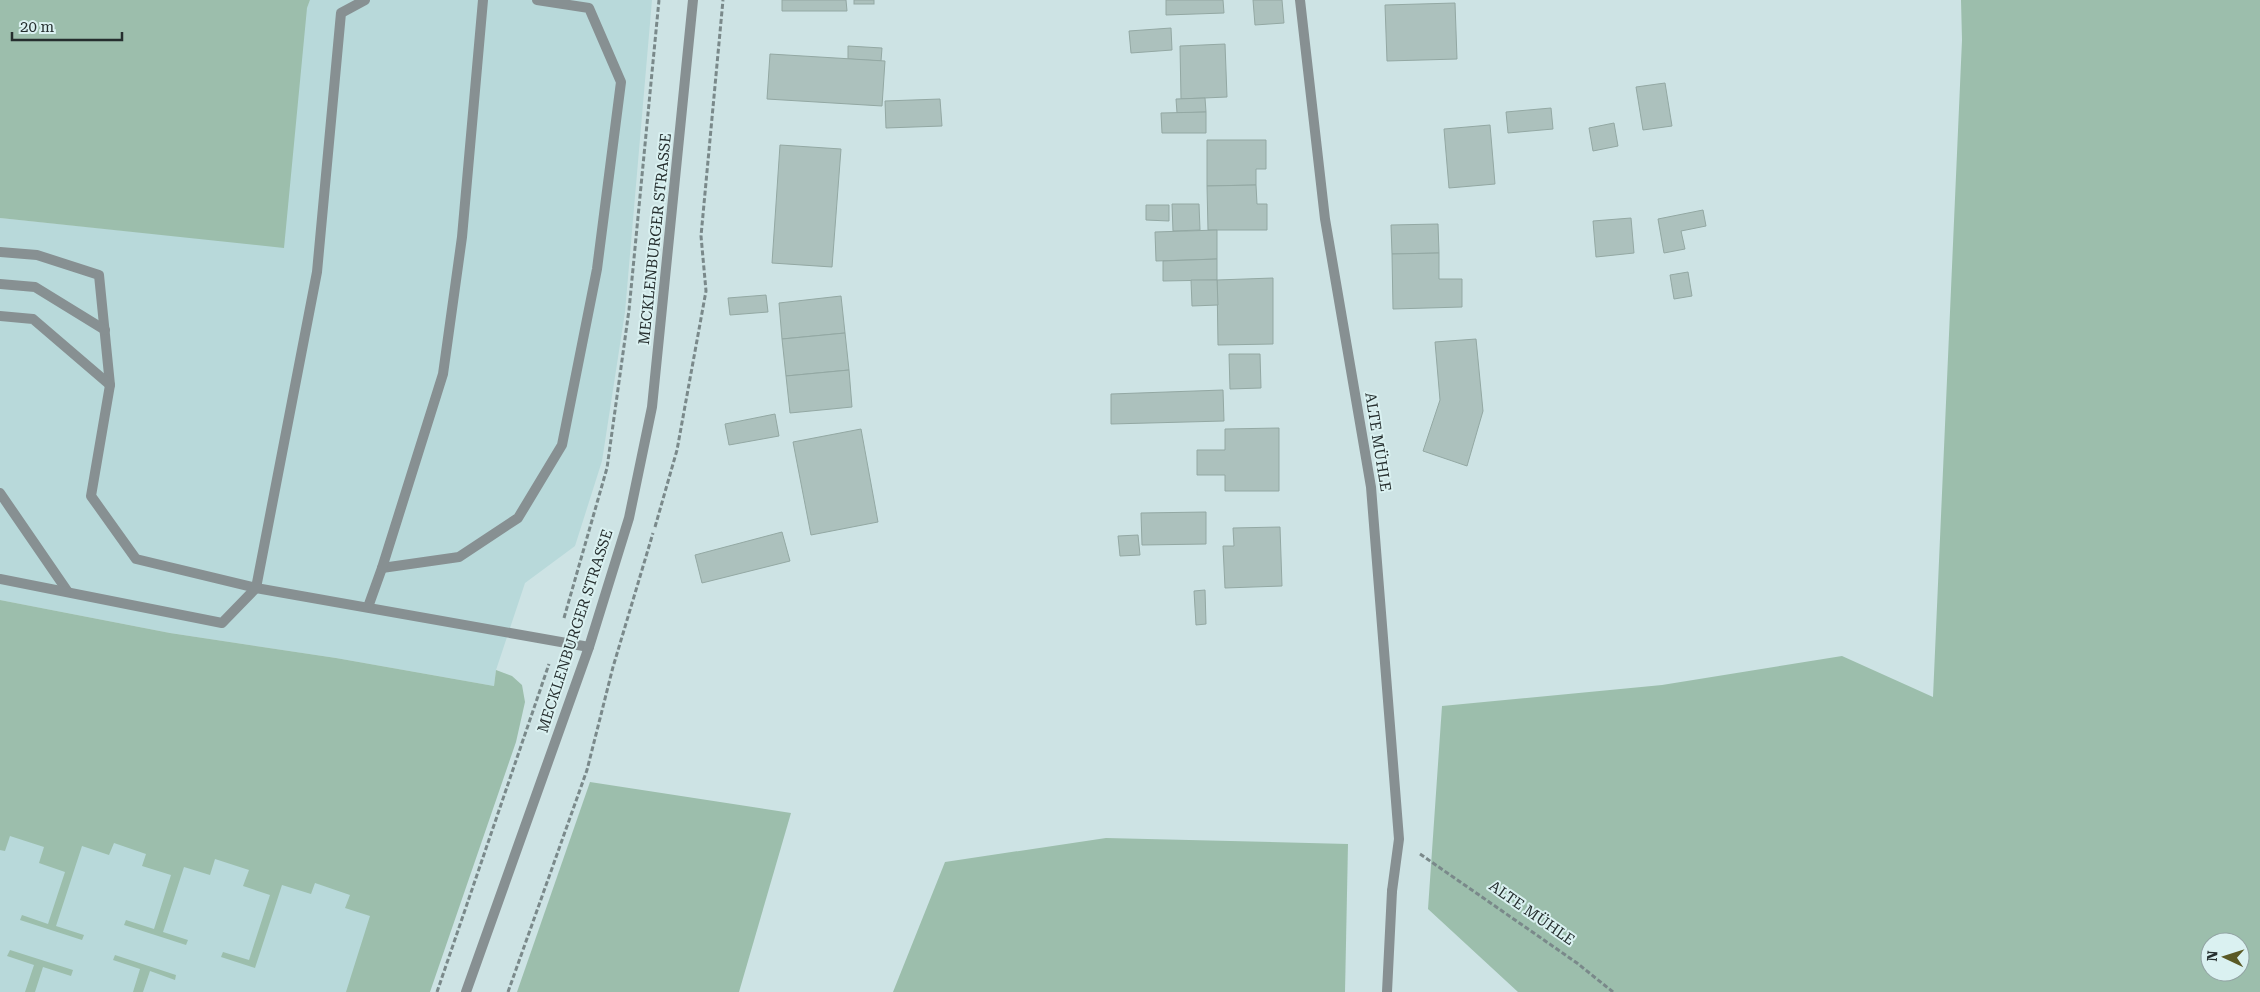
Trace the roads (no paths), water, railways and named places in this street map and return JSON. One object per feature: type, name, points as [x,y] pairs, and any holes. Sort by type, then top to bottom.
[{"type":"street","points":[[0,579],[222,623],[256,588],[317,272],[342,13],[365,0]]},
{"type":"street","points":[[368,607],[443,374],[462,237],[483,0]]},
{"type":"street","points":[[382,568],[459,557],[518,518],[562,445],[597,269],[621,82],[589,8],[537,0]]},
{"type":"street","name":"MECKLENBURGER STRASSE","points":[[466,992],[589,647],[629,518],[652,406],[693,0]]},
{"type":"street","name":"ALTE MÜHLE","points":[[1300,0],[1325,219],[1371,487],[1399,839],[1392,891],[1387,992]]},
{"type":"street","points":[[0,252],[37,255],[99,275],[110,385],[91,496],[136,559],[256,588],[589,647]]},
{"type":"street","points":[[0,284],[35,287],[105,330]]},
{"type":"street","points":[[0,316],[33,319],[110,385]]},
{"type":"street","points":[[0,493],[68,592]]}]
